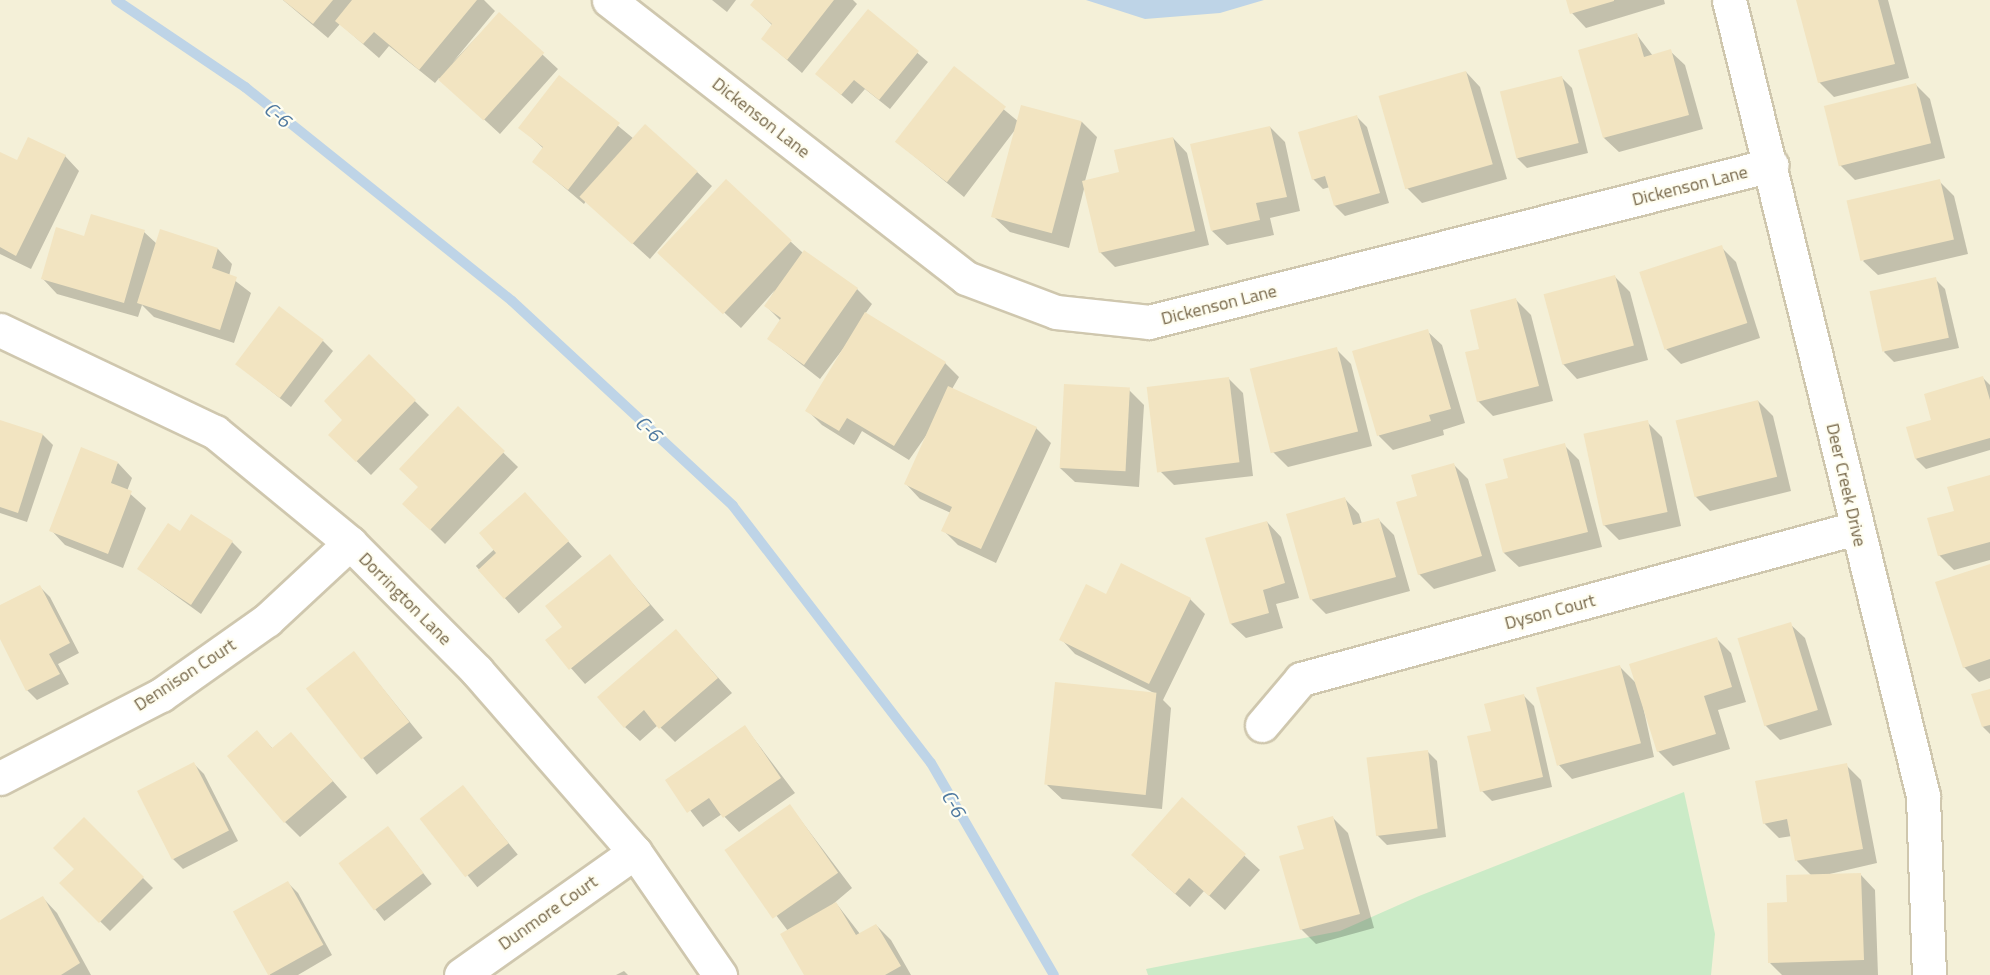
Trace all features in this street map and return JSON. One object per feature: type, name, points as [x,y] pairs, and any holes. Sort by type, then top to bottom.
[{"type":"street","name":"Dickenson Lane","points":[[609,0],[966,278],[1056,312],[1149,322],[1772,165]]},
{"type":"street","name":"Deer Creek Drive","points":[[1729,0],[1772,165],[1856,528],[1923,795],[1929,975]]},
{"type":"street","name":"Dorrington Lane","points":[[0,330],[215,432],[350,543],[477,671],[635,852],[720,975]]},
{"type":"street","name":"Dyson Court","points":[[1262,724],[1301,680],[1856,528]]},
{"type":"street","name":"Dennison Court","points":[[0,778],[161,695],[267,620],[350,543]]},
{"type":"street","name":"Dunmore Court","points":[[461,975],[635,852]]},
{"type":"shaded area","points":[[0,0],[1990,0],[1990,975],[0,975]]},
{"type":"green space","points":[[1684,792],[1715,934],[1711,975],[1148,975],[1146,969],[1340,931],[1419,896]]},
{"type":"water","points":[[1086,0],[1264,0],[1220,13],[1145,19]]},
{"type":"building","points":[[283,0],[333,0],[313,24]]},
{"type":"building","points":[[352,0],[477,0],[419,70],[374,32],[363,44],[335,21]]},
{"type":"building","points":[[754,0],[834,0],[787,60],[761,39],[772,24],[750,5]]},
{"type":"building","points":[[1566,0],[1614,0],[1614,1],[1570,14]]},
{"type":"building","points":[[1796,0],[1878,0],[1895,64],[1818,83]]},
{"type":"building","points":[[868,9],[919,51],[879,100],[854,80],[841,95],[815,74]]},
{"type":"building","points":[[499,12],[544,53],[483,120],[438,80]]},
{"type":"building","points":[[1637,33],[1644,57],[1671,49],[1689,115],[1603,138],[1578,50]]},
{"type":"building","points":[[954,66],[1006,107],[947,182],[895,142]]},
{"type":"building","points":[[1466,71],[1493,164],[1405,189],[1379,96]]},
{"type":"building","points":[[559,75],[620,123],[568,190],[532,162],[543,147],[518,128]]},
{"type":"building","points":[[1562,76],[1579,143],[1517,158],[1500,91]]},
{"type":"building","points":[[1916,83],[1931,143],[1839,166],[1824,106]]},
{"type":"building","points":[[1021,105],[1082,121],[1052,233],[991,217]]},
{"type":"building","points":[[1357,115],[1380,193],[1334,206],[1325,176],[1312,180],[1298,132]]},
{"type":"building","points":[[645,124],[698,172],[632,244],[579,197]]},
{"type":"building","points":[[1270,126],[1287,197],[1256,203],[1260,220],[1211,231],[1190,144]]},
{"type":"building","points":[[28,137],[66,155],[16,256],[0,247],[0,152],[17,160]]},
{"type":"building","points":[[1173,137],[1195,231],[1099,253],[1082,181],[1119,172],[1114,150]]},
{"type":"building","points":[[726,179],[792,240],[723,314],[657,253]]},
{"type":"building","points":[[1940,179],[1954,239],[1860,261],[1846,201]]},
{"type":"building","points":[[91,214],[145,230],[124,303],[41,279],[56,227],[84,236]]},
{"type":"building","points":[[160,229],[218,248],[212,268],[237,277],[220,330],[137,303]]},
{"type":"building","points":[[1722,245],[1747,323],[1665,350],[1639,272]]},
{"type":"building","points":[[804,250],[858,288],[804,365],[767,339],[781,318],[764,306]]},
{"type":"building","points":[[1615,275],[1634,346],[1562,365],[1544,294]]},
{"type":"building","points":[[1936,277],[1949,338],[1882,352],[1869,291]]},
{"type":"building","points":[[1516,298],[1539,386],[1477,402],[1465,352],[1479,349],[1470,310]]},
{"type":"building","points":[[279,306],[324,340],[280,398],[235,364]]},
{"type":"building","points":[[865,312],[946,362],[894,446],[847,418],[839,431],[805,411]]},
{"type":"building","points":[[1428,329],[1451,409],[1429,415],[1431,421],[1377,436],[1352,351]]},
{"type":"building","points":[[1337,347],[1358,431],[1271,453],[1250,369]]},
{"type":"building","points":[[369,354],[416,400],[356,462],[328,435],[342,420],[324,401]]},
{"type":"building","points":[[1983,376],[1990,400],[1990,438],[1915,459],[1906,427],[1931,420],[1924,394]]},
{"type":"building","points":[[1229,377],[1239,462],[1157,472],[1147,387]]},
{"type":"building","points":[[1064,384],[1130,387],[1126,471],[1060,468]]},
{"type":"building","points":[[948,386],[1037,427],[981,549],[941,531],[952,507],[904,484]]},
{"type":"building","points":[[1758,400],[1777,477],[1695,497],[1676,421]]},
{"type":"building","points":[[458,406],[505,451],[430,530],[402,504],[418,487],[399,469]]},
{"type":"building","points":[[0,420],[43,434],[18,513],[0,507]]},
{"type":"building","points":[[1648,420],[1668,512],[1603,526],[1583,434]]},
{"type":"building","points":[[1565,443],[1588,532],[1503,553],[1485,484],[1508,478],[1503,459]]},
{"type":"building","points":[[81,447],[118,462],[111,483],[132,491],[108,554],[49,531]]},
{"type":"building","points":[[1454,463],[1482,556],[1418,575],[1396,502],[1417,496],[1411,475]]},
{"type":"building","points":[[1990,475],[1990,542],[1938,556],[1927,518],[1954,511],[1947,487]]},
{"type":"building","points":[[525,492],[569,541],[504,599],[478,570],[496,553],[479,533]]},
{"type":"building","points":[[1345,497],[1353,525],[1379,518],[1396,577],[1310,600],[1286,514]]},
{"type":"building","points":[[191,514],[233,541],[191,605],[137,569],[168,523],[180,531]]},
{"type":"building","points":[[1267,521],[1285,583],[1263,590],[1269,613],[1230,624],[1205,538]]},
{"type":"building","points":[[610,554],[650,605],[569,670],[545,640],[562,627],[545,606]]},
{"type":"building","points":[[1121,563],[1191,598],[1149,684],[1059,640],[1086,584],[1106,594]]},
{"type":"building","points":[[1990,564],[1990,659],[1963,668],[1935,582]]},
{"type":"building","points":[[40,585],[70,643],[49,654],[60,674],[26,691],[0,639],[0,605]]},
{"type":"building","points":[[1791,622],[1818,710],[1764,726],[1737,638]]},
{"type":"building","points":[[676,629],[718,678],[659,729],[644,710],[624,728],[597,697]]},
{"type":"building","points":[[1717,637],[1732,687],[1704,696],[1716,734],[1657,752],[1629,664]]},
{"type":"building","points":[[354,651],[409,722],[361,759],[306,689]]},
{"type":"building","points":[[1620,665],[1641,743],[1557,766],[1536,688]]},
{"type":"building","points":[[1055,682],[1156,693],[1146,795],[1044,784]]},
{"type":"building","points":[[1990,689],[1990,725],[1982,727],[1971,694]]},
{"type":"building","points":[[1524,694],[1543,777],[1480,792],[1467,736],[1491,731],[1484,704]]},
{"type":"building","points":[[745,725],[781,778],[723,818],[709,798],[687,813],[665,780]]},
{"type":"building","points":[[257,730],[272,748],[291,732],[333,781],[284,823],[227,756]]},
{"type":"building","points":[[1428,750],[1438,828],[1376,836],[1366,758]]},
{"type":"building","points":[[194,762],[229,831],[172,860],[137,791]]},
{"type":"building","points":[[1847,763],[1863,849],[1795,861],[1787,819],[1763,824],[1755,781]]},
{"type":"building","points":[[463,785],[509,843],[465,877],[420,819]]},
{"type":"building","points":[[1182,797],[1246,854],[1209,896],[1189,878],[1175,894],[1131,855]]},
{"type":"building","points":[[790,804],[838,873],[773,919],[724,850]]},
{"type":"building","points":[[1333,816],[1360,914],[1300,930],[1279,856],[1304,849],[1297,826]]},
{"type":"building","points":[[84,817],[144,877],[99,923],[59,883],[74,869],[53,848]]},
{"type":"building","points":[[388,826],[424,873],[374,910],[338,863]]},
{"type":"building","points":[[1861,873],[1864,960],[1768,963],[1767,903],[1787,902],[1786,875]]},
{"type":"building","points":[[288,881],[323,945],[268,975],[233,912]]},
{"type":"building","points":[[43,896],[80,963],[61,975],[0,975],[0,920]]},
{"type":"building","points":[[836,902],[856,935],[876,924],[901,966],[885,975],[804,975],[780,934]]},
{"type":"waterway","name":"C-6","points":[[116,0],[245,87],[512,301],[733,506],[931,763],[1054,975]]}]
